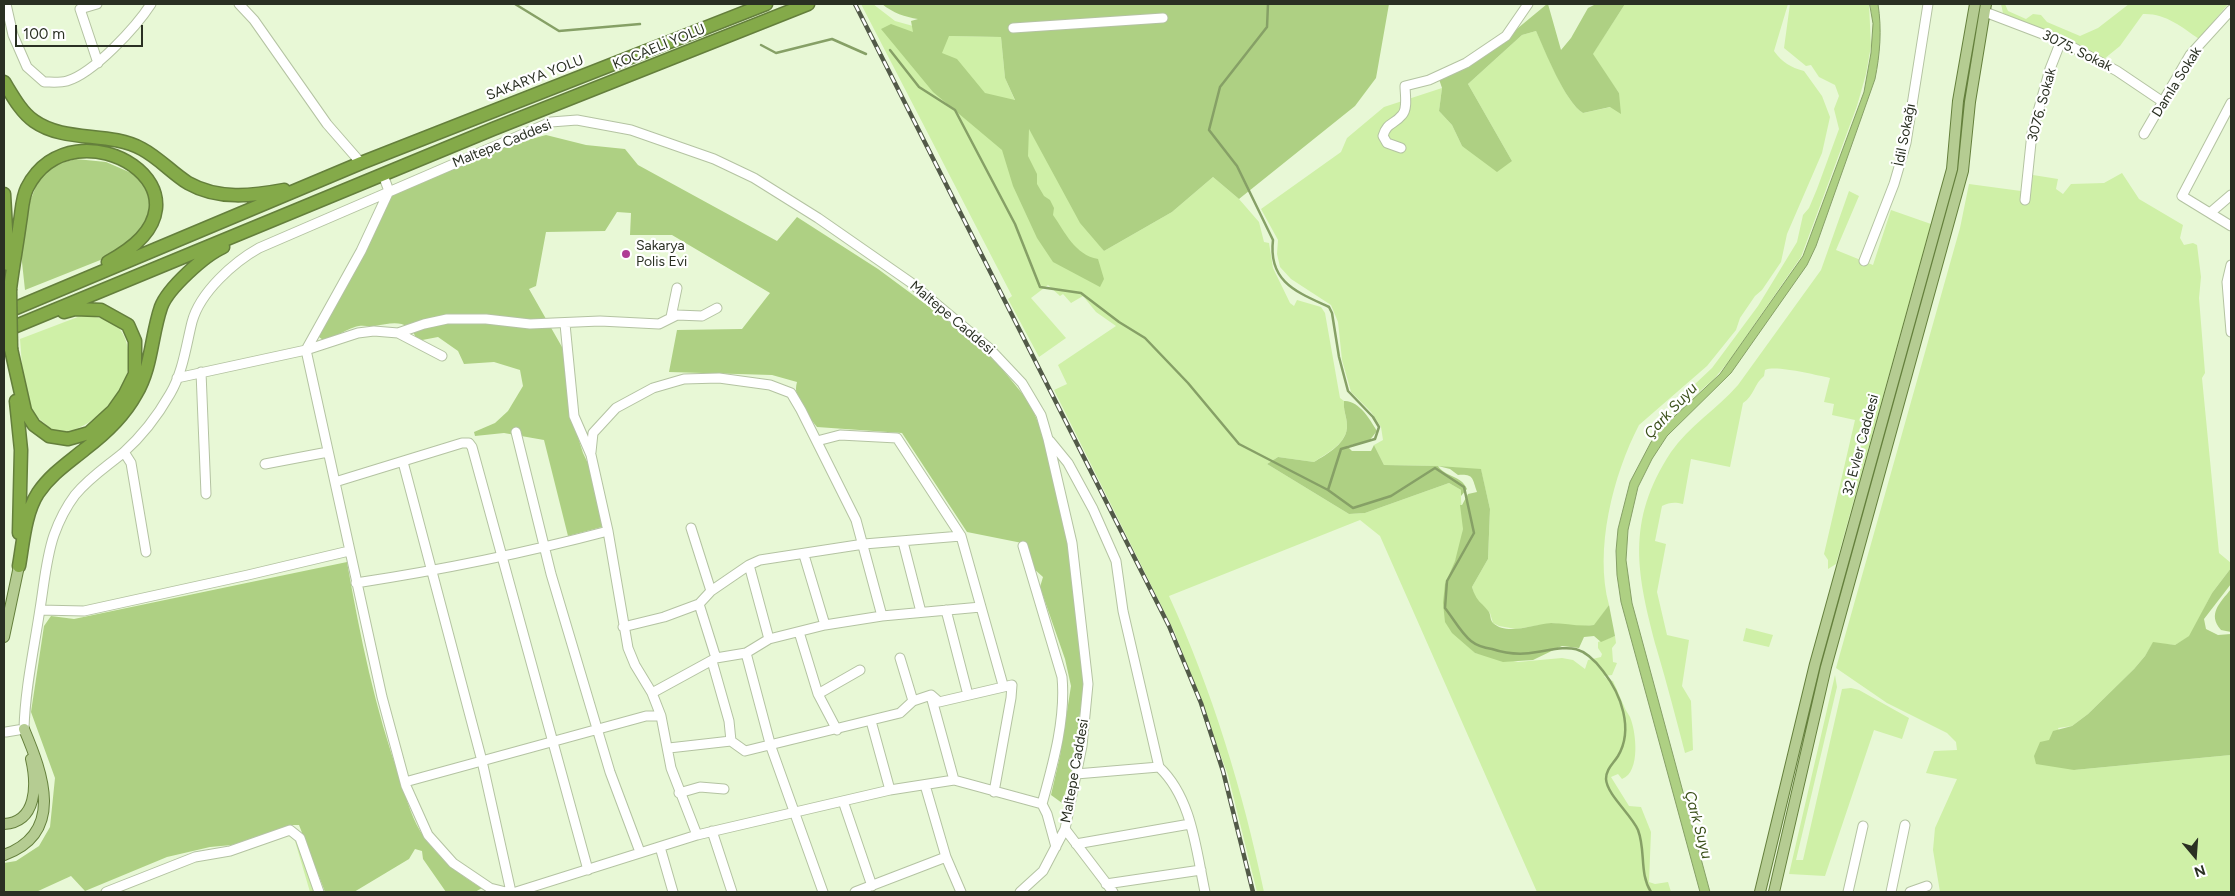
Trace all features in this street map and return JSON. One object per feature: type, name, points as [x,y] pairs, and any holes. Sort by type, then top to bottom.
[{"type":"highway","name":"SAKARYA YOLU","points":[[316,183],[361,163],[766,4]]},
{"type":"highway","name":"KOCAELİ YOLU","points":[[383,175],[493,129],[808,4]]},
{"type":"highway","points":[[4,82],[18,105],[32,120],[50,130],[115,139],[143,149],[189,184],[221,196],[259,195],[316,183]]},
{"type":"highway","points":[[10,289],[24,195],[31,181],[42,169],[63,155],[88,151],[116,157],[134,165],[148,179],[156,199],[156,209],[149,229],[143,237],[119,256],[45,295]]},
{"type":"highway","points":[[4,331],[383,175]]},
{"type":"highway","points":[[19,566],[29,515],[37,494],[55,472],[87,448],[120,418],[137,394],[148,370],[162,304],[190,270],[217,250],[383,175]]},
{"type":"highway","points":[[4,313],[316,183]]},
{"type":"highway","points":[[4,194],[10,289],[11,349],[21,450],[19,566]]},
{"type":"highway","points":[[11,349],[25,411],[34,425],[49,436],[68,439],[89,433],[112,411],[135,374],[135,341],[128,325],[101,310],[75,309],[20,324]]},
{"type":"main road","name":"32 Evler Caddesi","points":[[1760,892],[1815,664],[1952,169],[1958,101],[1975,4]]},
{"type":"main road","name":"32 Evler Caddesi","points":[[1774,892],[1826,667],[1963,171],[1970,102],[1986,8]]},
{"type":"main road","points":[[4,638],[19,566]]},
{"type":"main road","points":[[4,824],[18,822],[32,805],[35,789],[24,729]]},
{"type":"main road","points":[[4,854],[16,850],[28,842],[39,827],[43,815],[44,786],[41,772],[24,729]]},
{"type":"street","points":[[6,4],[13,35],[27,67],[44,82],[67,81],[98,63],[140,22],[151,4]]},
{"type":"street","points":[[97,4],[80,9],[98,63]]},
{"type":"street","points":[[239,4],[264,35],[327,124],[361,163]]},
{"type":"street","points":[[1401,148],[1387,143],[1383,136],[1385,128],[1402,115],[1405,109],[1405,86],[1429,80],[1466,63],[1506,36],[1528,4]]},
{"type":"street","name":"İdil Sokağı","points":[[1864,261],[1894,184],[1906,143],[1928,4]]},
{"type":"street","name":"3075. Sokak","points":[[1986,8],[2061,41],[2117,71],[2163,102]]},
{"type":"street","name":"Damla Sokak","points":[[2144,134],[2190,55],[2231,10]]},
{"type":"street","points":[[1013,28],[1163,18]]},
{"type":"street","name":"3076. Sokak","points":[[2025,200],[2032,133],[2050,69],[2061,41]]},
{"type":"street","points":[[2231,103],[2182,196],[2231,226]]},
{"type":"street","name":"Maltepe Caddesi","points":[[24,729],[24,706],[40,610],[54,536],[63,512],[83,485],[104,466],[124,452],[143,433],[171,392],[188,345],[192,320],[200,304],[223,274],[238,260],[283,237],[551,122],[564,120],[592,122],[631,130],[705,155],[754,178],[818,218],[910,282],[989,348],[1022,383],[1041,415],[1072,543],[1088,684],[1082,746],[1065,829],[1043,871],[1020,892]]},
{"type":"street","points":[[383,175],[389,191],[361,251],[306,350],[382,697],[405,782],[428,835],[453,863],[490,888],[506,892]]},
{"type":"street","points":[[2210,213],[2231,195]]},
{"type":"street","points":[[2231,265],[2227,282],[2231,332]]},
{"type":"street","points":[[671,317],[677,288]]},
{"type":"street","points":[[398,333],[424,324],[447,319],[486,318],[530,324],[600,321],[660,324],[677,315],[702,316],[717,308]]},
{"type":"street","points":[[565,324],[574,416],[590,455],[608,532],[628,648],[635,665],[652,693],[661,716],[669,748],[671,768],[696,835]]},
{"type":"street","points":[[177,378],[306,350],[358,333],[374,331],[398,333],[442,356]]},
{"type":"street","points":[[202,372],[206,494]]},
{"type":"street","points":[[590,455],[593,433],[616,408],[653,388],[684,379],[719,378],[770,385],[791,393],[856,520],[882,616]]},
{"type":"street","points":[[516,432],[544,548],[618,797],[640,852]]},
{"type":"street","points":[[817,442],[840,435],[897,438],[961,536],[1003,685]]},
{"type":"street","points":[[1048,439],[1068,463],[1081,486],[1116,561],[1123,611],[1159,767],[1171,779],[1184,803],[1205,892]]},
{"type":"street","points":[[335,482],[468,443],[472,447],[588,870]]},
{"type":"street","points":[[124,452],[131,463],[146,552]]},
{"type":"street","points":[[265,464],[328,452]]},
{"type":"street","points":[[403,462],[482,761],[511,892]]},
{"type":"street","points":[[691,528],[711,591]]},
{"type":"street","points":[[356,583],[433,572],[608,532]]},
{"type":"street","points":[[623,627],[664,617],[699,604],[711,591],[749,565],[760,560],[804,555],[864,544],[961,536]]},
{"type":"street","points":[[903,542],[921,612]]},
{"type":"street","points":[[1023,546],[1062,677],[1064,697],[1053,764],[1042,804],[1047,814],[1056,847]]},
{"type":"street","points":[[40,610],[84,610],[248,575],[349,550]]},
{"type":"street","points":[[804,555],[824,626]]},
{"type":"street","points":[[749,565],[769,639]]},
{"type":"street","points":[[699,604],[729,721],[731,741]]},
{"type":"street","points":[[652,693],[714,660],[746,653],[769,639],[824,626],[882,616],[981,607]]},
{"type":"street","points":[[946,610],[968,695]]},
{"type":"street","points":[[799,632],[818,694],[837,730]]},
{"type":"street","points":[[746,653],[771,746],[823,892]]},
{"type":"street","points":[[900,658],[913,701]]},
{"type":"street","points":[[818,694],[860,670]]},
{"type":"street","points":[[930,695],[938,702],[1003,685],[1012,685],[994,792]]},
{"type":"street","points":[[669,748],[731,741],[745,751],[771,746],[900,713],[913,701],[930,695]]},
{"type":"street","points":[[930,695],[954,780]]},
{"type":"street","points":[[405,782],[646,716],[661,716]]},
{"type":"street","points":[[871,721],[890,790]]},
{"type":"street","points":[[6,732],[24,729]]},
{"type":"street","points":[[1076,774],[1159,767]]},
{"type":"street","points":[[516,892],[696,835],[890,790],[954,780],[1042,804]]},
{"type":"street","points":[[925,785],[946,856],[961,892]]},
{"type":"street","points":[[679,793],[700,787],[724,789]]},
{"type":"street","points":[[843,801],[872,886]]},
{"type":"street","points":[[1076,844],[1190,824]]},
{"type":"street","points":[[1891,892],[1905,825]]},
{"type":"street","points":[[1848,892],[1863,826]]},
{"type":"street","points":[[1065,829],[1113,892]]},
{"type":"street","points":[[106,892],[195,857],[230,851],[290,830],[300,838],[319,892]]},
{"type":"street","points":[[712,831],[732,892]]},
{"type":"street","points":[[660,847],[673,892]]},
{"type":"street","points":[[855,892],[946,856]]},
{"type":"street","points":[[1106,884],[1201,870]]},
{"type":"street","points":[[1910,892],[1927,886]]},
{"type":"shaded area","points":[[861,4],[873,4],[895,21],[949,36],[1001,37],[1005,78],[1021,114],[1051,167],[1104,251],[1172,212],[1213,177],[1239,199],[1259,222],[1264,242],[1269,243],[1273,268],[1290,303],[1294,306],[1297,300],[1321,307],[1325,313],[1340,398],[1344,401],[1347,422],[1344,437],[1336,447],[1314,462],[1278,457],[1267,464],[1349,514],[1365,513],[1449,483],[1461,490],[1463,524],[1461,543],[1445,584],[1465,642],[1475,653],[1518,662],[1562,658],[1573,660],[1585,669],[1588,660],[1601,657],[1602,654],[1598,648],[1598,642],[1615,636],[1616,643],[1612,648],[1613,662],[1617,663],[1612,675],[1604,676],[1613,681],[1630,717],[1634,732],[1635,751],[1632,768],[1628,775],[1622,779],[1618,774],[1611,777],[1629,806],[1641,807],[1651,832],[1649,882],[1655,884],[1668,882],[1671,892],[1537,892],[1380,536],[1360,520],[1169,596],[1199,668],[1225,741],[1256,854],[1264,892],[1257,892],[1228,775],[1175,633],[1054,390],[1067,384],[1058,365],[1116,326],[1096,312],[1083,296],[1071,303],[1063,294],[1060,296],[1048,285],[1031,298],[1066,338],[1039,357],[1008,299],[1012,296]]},
{"type":"shaded area","points":[[882,4],[1389,4],[1376,78],[1355,106],[1239,199],[1213,177],[1172,212],[1104,251],[1080,223],[1029,129],[1028,156],[1037,174],[1037,184],[1044,196],[1050,200],[1054,208],[1053,215],[1071,242],[1083,253],[1098,259],[1104,279],[1100,287],[1053,262],[1037,238],[1013,186],[1002,150],[933,92],[881,29],[891,24],[913,32],[911,21],[918,19],[899,14]],"holes":[[[949,36],[1001,37],[1005,78],[1015,100],[985,93],[957,59],[942,53]]]},
{"type":"shaded area","points":[[1547,4],[1561,50],[1571,38],[1588,8],[1596,4],[1625,4],[1593,54],[1619,93],[1621,114],[1610,107],[1583,113],[1569,98],[1550,63],[1536,31],[1522,35],[1468,84],[1512,161],[1497,172],[1462,146],[1452,125],[1439,111],[1442,88],[1439,79],[1512,33]]},
{"type":"shaded area","points":[[1625,4],[1788,4],[1774,51],[1787,64],[1804,71],[1822,96],[1830,117],[1822,153],[1787,234],[1781,262],[1740,318],[1736,330],[1707,366],[1639,425],[1621,466],[1614,489],[1605,537],[1605,584],[1609,605],[1595,625],[1576,627],[1553,623],[1516,629],[1499,626],[1493,623],[1490,613],[1476,600],[1472,587],[1488,559],[1490,509],[1481,470],[1437,466],[1384,465],[1374,445],[1383,440],[1381,427],[1371,412],[1351,392],[1342,360],[1338,322],[1331,305],[1291,279],[1280,267],[1277,254],[1278,240],[1261,209],[1341,152],[1347,138],[1384,107],[1442,88],[1439,111],[1452,125],[1462,146],[1512,161],[1468,84],[1522,35],[1536,31],[1569,98],[1583,113],[1611,107],[1619,93],[1592,55]]},
{"type":"shaded area","points":[[1790,4],[1869,4],[1871,46],[1866,74],[1857,106],[1801,257],[1729,361],[1714,379],[1699,392],[1694,385],[1712,368],[1758,306],[1797,242],[1803,215],[1809,208],[1817,189],[1839,129],[1834,109],[1839,96],[1835,85],[1819,77],[1811,65],[1806,66],[1784,48]]},
{"type":"shaded area","points":[[1870,4],[1878,4],[1880,23],[1875,79],[1816,246],[1807,265],[1731,373],[1667,436],[1652,459],[1638,487],[1628,530],[1626,560],[1632,603],[1710,892],[1700,892],[1621,602],[1616,551],[1618,529],[1630,482],[1651,442],[1662,428],[1720,374],[1803,256],[1864,92],[1871,53],[1873,24]]},
{"type":"shaded area","points":[[2001,4],[2005,4],[2008,11],[2026,19],[2033,14],[2041,15],[2047,22],[2080,36],[2098,28],[2129,4],[2228,4],[2199,39],[2166,18],[2143,14],[2120,46],[2104,59],[2003,13]]},
{"type":"shaded area","points":[[546,135],[586,145],[625,149],[638,165],[777,241],[797,217],[878,269],[974,340],[989,353],[1030,403],[1045,439],[1067,534],[1084,685],[1072,770],[1062,803],[1051,795],[1060,756],[1071,686],[1065,659],[1040,587],[1043,577],[1033,568],[1027,544],[967,532],[902,433],[817,427],[798,400],[797,382],[772,375],[669,372],[677,330],[742,329],[770,293],[672,235],[630,235],[631,213],[617,212],[605,231],[546,232],[536,286],[529,289],[562,347],[575,428],[591,470],[602,527],[568,536],[544,440],[504,433],[475,436],[474,432],[495,423],[508,411],[523,386],[520,370],[494,362],[464,364],[458,351],[438,337],[417,341],[414,334],[405,325],[394,323],[351,328],[326,342],[319,337],[393,194],[509,145]]},
{"type":"shaded area","points":[[76,159],[106,162],[136,175],[151,195],[148,218],[135,236],[118,253],[25,290],[21,253],[26,211],[39,179],[57,164]]},
{"type":"shaded area","points":[[2122,173],[2139,199],[2183,225],[2180,238],[2184,245],[2193,243],[2197,245],[2201,277],[2199,298],[2205,373],[2202,378],[2219,553],[2231,563],[2231,568],[2212,593],[2190,636],[2175,645],[2153,643],[2134,669],[2088,714],[2072,726],[2058,728],[2074,770],[2231,755],[2231,892],[1940,892],[1933,850],[1935,828],[1957,779],[1926,773],[1934,751],[1957,750],[1956,742],[1947,733],[1887,703],[1836,668],[1960,228],[1969,184],[2021,191],[2024,203],[2028,205],[2033,175],[2058,179],[2056,189],[2063,194],[2071,184],[2104,183]]},
{"type":"shaded area","points":[[1849,191],[1859,196],[1836,250],[1873,265],[1891,210],[1931,224],[1836,564],[1828,569],[1828,560],[1824,554],[1855,420],[1832,415],[1834,404],[1824,402],[1830,378],[1778,369],[1765,370],[1764,376],[1750,397],[1743,403],[1730,467],[1691,459],[1683,504],[1672,503],[1662,506],[1655,541],[1666,544],[1657,592],[1667,635],[1689,640],[1682,686],[1691,701],[1693,750],[1685,753],[1644,597],[1639,549],[1641,526],[1647,502],[1656,478],[1671,452],[1686,434],[1738,385],[1821,270]]},
{"type":"shaded area","points":[[83,315],[109,321],[121,330],[128,351],[129,366],[127,374],[113,399],[95,418],[74,430],[52,429],[36,415],[28,399],[23,374],[20,339]]},
{"type":"shaded area","points":[[1344,401],[1359,407],[1377,431],[1369,441],[1347,446],[1352,451],[1371,451],[1374,445],[1384,465],[1438,466],[1441,470],[1461,481],[1467,489],[1461,496],[1461,490],[1449,483],[1365,513],[1349,514],[1267,464],[1278,457],[1314,462],[1336,447],[1346,431],[1347,422]]},
{"type":"shaded area","points":[[1438,466],[1481,469],[1490,509],[1488,559],[1472,587],[1477,599],[1489,612],[1493,623],[1506,629],[1551,623],[1583,626],[1594,625],[1609,605],[1615,636],[1601,642],[1594,636],[1584,637],[1579,648],[1562,646],[1533,660],[1503,662],[1475,653],[1452,633],[1445,622],[1443,603],[1445,584],[1455,561],[1463,529],[1460,505],[1462,505],[1468,494],[1477,492],[1470,476],[1458,475],[1450,469]]},
{"type":"shaded area","points":[[347,562],[363,645],[376,699],[391,753],[413,817],[425,838],[444,860],[482,888],[475,892],[446,892],[423,859],[422,851],[415,849],[409,859],[354,892],[325,892],[299,825],[290,825],[232,845],[210,847],[167,857],[85,891],[71,876],[36,892],[4,892],[4,863],[16,861],[39,846],[50,827],[55,778],[31,712],[44,626],[51,616],[74,619]]},
{"type":"shaded area","points":[[2231,568],[2231,584],[2204,619],[2206,629],[2218,635],[2231,634],[2231,755],[2074,770],[2036,764],[2034,756],[2040,742],[2049,740],[2053,731],[2072,726],[2088,714],[2134,669],[2145,656],[2153,642],[2175,645],[2189,636],[2212,593]]},
{"type":"shaded area","points":[[2231,589],[2231,632],[2221,630],[2215,619],[2215,614]]},
{"type":"shaded area","points":[[1746,628],[1773,635],[1769,647],[1743,641]]},
{"type":"shaded area","points":[[1835,675],[1837,687],[1796,860],[1803,860],[1842,689],[1851,688],[1859,690],[1909,718],[1902,739],[1874,730],[1825,876],[1789,874]]},
{"type":"shaded area","points":[[295,841],[298,841],[316,892],[310,892]]},
{"type":"waterway","points":[[515,4],[559,31],[640,24]]},
{"type":"waterway","points":[[1268,4],[1267,27],[1220,87],[1209,130],[1237,166],[1273,240],[1275,266],[1280,276],[1296,290],[1329,307],[1332,313],[1339,357],[1348,391],[1373,417],[1379,427],[1375,439],[1341,449],[1328,490]]},
{"type":"waterway","points":[[761,45],[776,53],[832,39],[866,54]]},
{"type":"waterway","points":[[890,50],[919,87],[955,110],[1015,224],[1040,287],[1081,293],[1119,322],[1145,338],[1188,383],[1239,444],[1328,490],[1353,508],[1391,496],[1435,468],[1464,487],[1474,533],[1447,581],[1445,608],[1467,638],[1481,646],[1520,654],[1566,648],[1574,649],[1588,655],[1603,671],[1620,701],[1625,723],[1623,746],[1608,769],[1606,775],[1607,785],[1638,830],[1642,846],[1645,877],[1651,892]]},
{"type":"railway","points":[[855,4],[1169,626],[1201,703],[1223,771],[1253,892]]},
{"type":"place","name":"Sakarya Polis Evi","points":[[626,254]]},
{"type":"water label","name":"Çark Suyu","points":[[1671,411]]},
{"type":"water label","name":"Çark Suyu","points":[[1698,825]]}]
